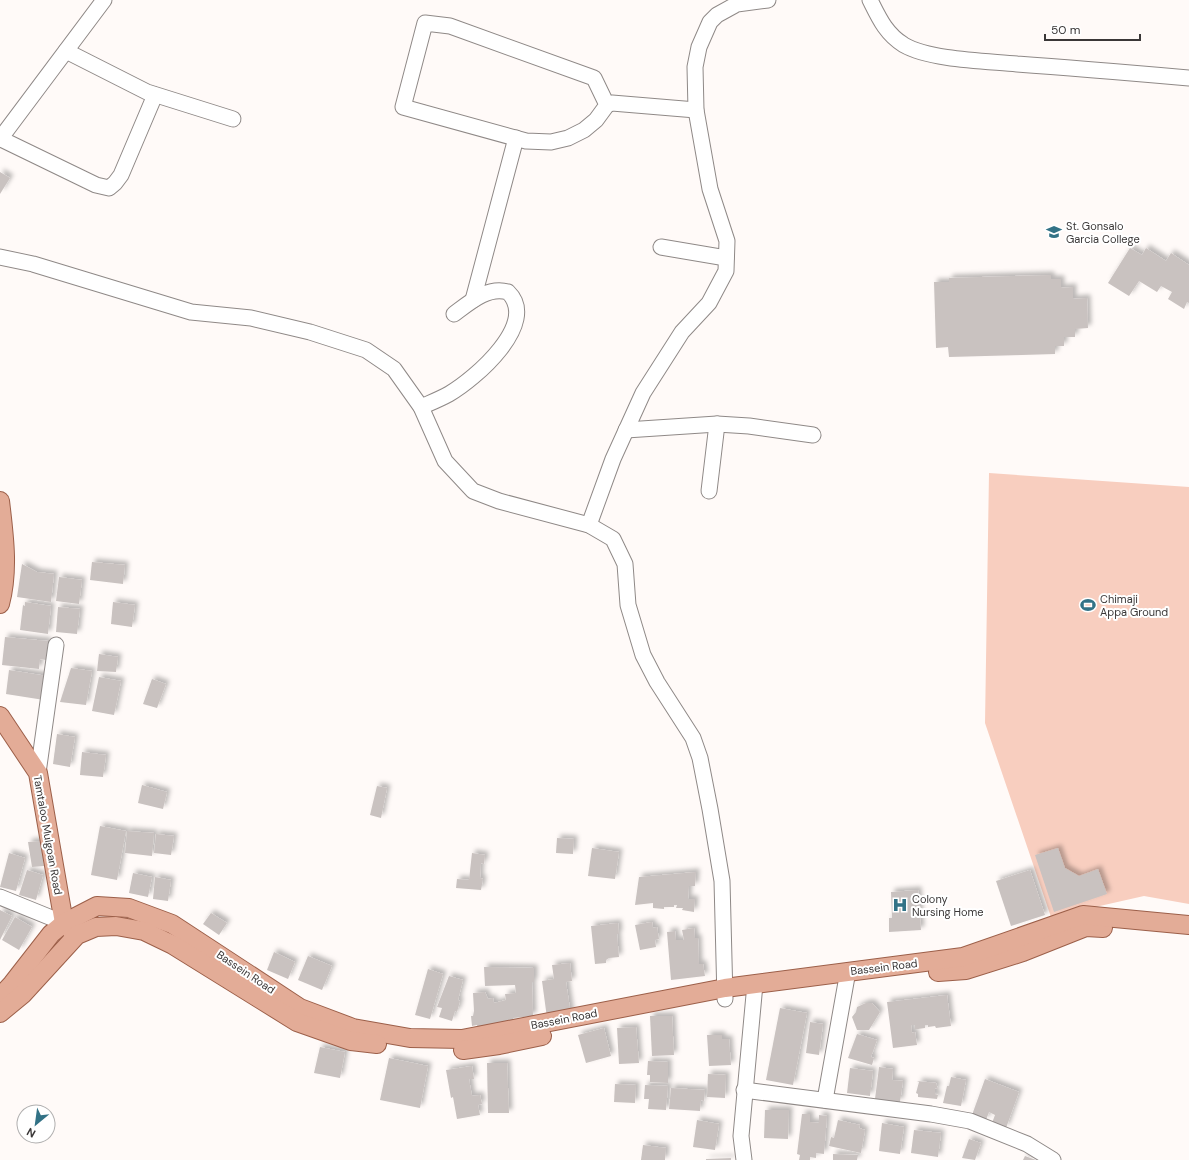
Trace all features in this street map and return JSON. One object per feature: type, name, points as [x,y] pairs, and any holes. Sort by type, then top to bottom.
[{"type":"main road","points":[[0,501],[5,539],[5,585],[0,604]]},
{"type":"main road","name":"Tamtaloo Mulgoan Road","points":[[0,716],[38,773],[70,929]]},
{"type":"main road","name":"Bassein Road","points":[[70,929],[97,906],[129,908],[143,912],[183,930],[300,1008],[353,1028],[410,1038],[462,1039],[725,993],[847,977],[963,957],[1084,915],[1189,925]]},
{"type":"main road","name":"Bassein Road","points":[[70,929],[116,926],[144,931],[173,945],[297,1022],[351,1041],[408,1048],[460,1050],[500,1045],[725,993]]},
{"type":"main road","name":"Bassein Road","points":[[847,977],[966,970],[1023,952],[1086,927],[1155,929],[1189,932]]},
{"type":"main road","points":[[1,1007],[23,994],[70,929]]},
{"type":"street","points":[[104,0],[1,139],[96,185],[109,188],[121,175],[155,95]]},
{"type":"street","points":[[589,525],[613,460],[642,392],[682,332],[709,303],[726,271],[727,241],[710,189],[696,110],[695,67],[699,47],[710,22],[717,15],[737,4],[768,0]]},
{"type":"street","points":[[870,0],[883,27],[894,38],[905,46],[935,55],[1189,78]]},
{"type":"street","points":[[607,105],[594,78],[450,26],[425,23],[403,107],[526,141],[550,142],[568,138],[591,126],[607,105],[623,103],[696,110]]},
{"type":"street","points":[[66,51],[155,95],[234,119]]},
{"type":"street","points":[[473,300],[516,138]]},
{"type":"street","points":[[661,247],[726,258]]},
{"type":"street","points":[[0,257],[33,264],[191,312],[252,318],[310,332],[366,350],[394,369],[421,408],[445,461],[472,491],[499,501],[589,525],[613,539],[625,564],[628,604],[643,655],[657,682],[693,738],[700,758],[722,881],[725,993]]},
{"type":"street","points":[[421,408],[449,394],[472,377],[494,357],[508,339],[517,317],[517,304],[514,297],[508,292],[500,290],[473,300],[454,314]]},
{"type":"street","points":[[626,430],[717,424],[749,426],[813,435]]},
{"type":"street","points":[[709,491],[717,424]]},
{"type":"street","points":[[38,773],[56,645]]},
{"type":"street","points":[[0,897],[70,929]]},
{"type":"street","points":[[825,1100],[847,977]]},
{"type":"street","points":[[744,1160],[741,1136],[754,990]]},
{"type":"street","points":[[744,1090],[931,1114],[970,1121],[1027,1144],[1053,1160]]},
{"type":"shaded area","name":"Chimaji Appa Ground","points":[[989,473],[1189,487],[1189,904],[1144,896],[1051,917],[985,723]]},
{"type":"building","points":[[0,172],[10,178],[0,194]]},
{"type":"building","points":[[1130,248],[1142,255],[1146,248],[1166,261],[1171,253],[1189,265],[1189,303],[1187,302],[1184,309],[1168,299],[1172,292],[1161,286],[1157,292],[1139,281],[1129,296],[1108,283]]},
{"type":"building","points":[[1051,275],[1051,279],[1061,279],[1061,288],[1073,287],[1073,299],[1087,298],[1088,328],[1075,329],[1075,337],[1064,337],[1064,346],[1055,346],[1055,354],[949,357],[948,347],[936,348],[934,282],[949,282],[949,278]]},
{"type":"building","points":[[92,562],[125,565],[123,584],[90,580]]},
{"type":"building","points":[[22,564],[37,572],[54,574],[51,602],[17,597]]},
{"type":"building","points":[[59,577],[82,580],[79,604],[56,601]]},
{"type":"building","points":[[25,602],[51,606],[48,634],[20,630],[23,605],[25,606]]},
{"type":"building","points":[[113,602],[135,605],[132,627],[111,624]]},
{"type":"building","points":[[58,607],[80,609],[77,634],[56,632]]},
{"type":"building","points":[[5,637],[48,641],[46,660],[40,659],[39,669],[2,665]]},
{"type":"building","points":[[99,654],[118,657],[116,672],[97,671]]},
{"type":"building","points":[[71,668],[92,671],[86,705],[60,702]]},
{"type":"building","points":[[9,670],[47,676],[44,700],[6,694]]},
{"type":"building","points":[[99,677],[121,681],[114,715],[92,711]]},
{"type":"building","points":[[152,679],[166,684],[157,708],[143,704]]},
{"type":"building","points":[[57,734],[75,737],[70,767],[53,764]]},
{"type":"building","points":[[82,752],[106,755],[103,777],[80,775]]},
{"type":"building","points":[[142,785],[167,792],[163,809],[138,803]]},
{"type":"building","points":[[377,786],[387,788],[381,818],[370,815]]},
{"type":"building","points":[[100,826],[126,831],[117,880],[91,875]]},
{"type":"building","points":[[127,831],[154,833],[152,856],[125,853]]},
{"type":"building","points":[[156,834],[174,836],[171,855],[154,853]]},
{"type":"building","points":[[557,838],[574,839],[573,854],[556,853]]},
{"type":"building","points":[[41,841],[44,866],[32,867],[28,842]]},
{"type":"building","points":[[592,848],[619,852],[615,879],[588,876]]},
{"type":"building","points":[[1058,848],[1065,868],[1079,876],[1098,869],[1107,894],[1054,912],[1035,855]]},
{"type":"building","points":[[9,853],[25,858],[16,891],[0,887]]},
{"type":"building","points":[[472,853],[485,855],[484,864],[481,863],[480,878],[483,879],[481,890],[456,888],[457,879],[469,880]]},
{"type":"building","points":[[27,870],[43,875],[36,900],[19,895]]},
{"type":"building","points":[[1030,870],[1045,915],[1011,926],[996,881]]},
{"type":"building","points":[[696,872],[695,886],[689,886],[688,899],[695,899],[694,912],[682,910],[683,908],[676,908],[677,905],[674,905],[674,907],[664,907],[664,909],[653,908],[653,903],[635,905],[639,877]]},
{"type":"building","points":[[133,873],[152,877],[148,897],[129,893]]},
{"type":"building","points":[[155,877],[171,880],[168,901],[153,899]]},
{"type":"building","points":[[918,890],[921,930],[889,932],[889,918],[892,918],[891,892]]},
{"type":"building","points":[[0,910],[12,916],[0,940]]},
{"type":"building","points":[[211,913],[227,923],[219,935],[203,924]]},
{"type":"building","points":[[15,917],[32,927],[19,950],[2,940]]},
{"type":"building","points":[[652,922],[653,928],[657,927],[659,939],[655,940],[656,947],[640,950],[635,925]]},
{"type":"building","points":[[618,923],[619,934],[617,934],[619,957],[609,958],[606,960],[606,963],[595,964],[591,926]]},
{"type":"building","points":[[694,928],[695,938],[698,938],[699,964],[703,964],[705,976],[671,980],[667,932],[675,931],[676,940],[684,940],[682,930]]},
{"type":"building","points":[[274,952],[295,962],[288,979],[267,970]]},
{"type":"building","points":[[308,956],[332,966],[322,990],[298,980]]},
{"type":"building","points":[[570,963],[572,981],[566,982],[571,1015],[547,1018],[542,981],[554,979],[552,965]]},
{"type":"building","points":[[484,967],[534,968],[534,982],[532,982],[533,1016],[513,1018],[513,1021],[478,1028],[477,1025],[472,1026],[471,1016],[473,1016],[474,1011],[473,993],[485,992],[488,999],[493,998],[494,1003],[506,1000],[505,994],[516,993],[515,985],[485,986]]},
{"type":"building","points":[[428,969],[443,974],[430,1019],[415,1015]]},
{"type":"building","points":[[449,976],[463,980],[458,1000],[460,1001],[457,1012],[455,1011],[452,1021],[439,1017],[442,1008],[437,1007]]},
{"type":"building","points":[[947,995],[951,1026],[936,1028],[935,1026],[928,1027],[928,1025],[925,1025],[925,1028],[915,1029],[915,1025],[911,1025],[912,1033],[915,1032],[917,1045],[893,1048],[887,1002]]},
{"type":"building","points":[[866,1003],[872,1003],[880,1012],[869,1030],[857,1030],[852,1017],[856,1012],[857,1007]]},
{"type":"building","points":[[780,1008],[807,1013],[793,1085],[766,1080]]},
{"type":"building","points":[[650,1016],[672,1016],[674,1055],[652,1056]]},
{"type":"building","points":[[810,1022],[823,1024],[819,1055],[806,1053]]},
{"type":"building","points":[[636,1027],[639,1063],[619,1064],[617,1028]]},
{"type":"building","points":[[604,1028],[611,1056],[586,1063],[578,1035]]},
{"type":"building","points":[[857,1034],[877,1040],[871,1057],[874,1058],[872,1065],[848,1058]]},
{"type":"building","points":[[707,1035],[722,1035],[722,1039],[729,1039],[731,1065],[709,1066]]},
{"type":"building","points":[[320,1047],[345,1052],[340,1078],[314,1073]]},
{"type":"building","points":[[389,1058],[428,1066],[420,1108],[380,1100]]},
{"type":"building","points":[[648,1061],[668,1062],[668,1083],[650,1082],[650,1075],[647,1075]]},
{"type":"building","points":[[487,1063],[507,1063],[509,1113],[488,1113]]},
{"type":"building","points":[[472,1066],[474,1079],[469,1079],[472,1096],[480,1095],[482,1104],[478,1105],[480,1115],[457,1119],[453,1097],[451,1098],[446,1070]]},
{"type":"building","points":[[879,1067],[893,1069],[892,1080],[903,1081],[900,1102],[875,1099]]},
{"type":"building","points":[[850,1068],[873,1071],[870,1096],[847,1093]]},
{"type":"building","points":[[708,1074],[726,1075],[725,1098],[707,1097]]},
{"type":"building","points":[[951,1077],[966,1080],[961,1106],[943,1103]]},
{"type":"building","points":[[985,1079],[1019,1092],[1006,1128],[992,1123],[995,1115],[989,1112],[986,1120],[972,1115]]},
{"type":"building","points":[[917,1081],[936,1083],[938,1089],[935,1088],[935,1094],[938,1095],[937,1099],[918,1097],[918,1094],[916,1093],[919,1082]]},
{"type":"building","points":[[615,1084],[636,1085],[635,1103],[614,1102]]},
{"type":"building","points":[[645,1085],[668,1086],[666,1110],[648,1109],[649,1099],[644,1099]]},
{"type":"building","points":[[671,1088],[705,1090],[704,1101],[701,1100],[700,1111],[669,1109]]},
{"type":"building","points":[[765,1110],[789,1110],[788,1139],[764,1138]]},
{"type":"building","points":[[802,1114],[810,1114],[810,1122],[819,1123],[819,1115],[827,1116],[824,1154],[816,1153],[816,1158],[810,1157],[810,1160],[799,1160],[800,1155],[797,1154]]},
{"type":"building","points":[[697,1120],[719,1124],[715,1150],[693,1147]]},
{"type":"building","points":[[838,1120],[860,1125],[859,1128],[865,1130],[861,1153],[829,1146],[831,1137],[834,1138]]},
{"type":"building","points":[[882,1123],[904,1127],[900,1154],[879,1151]]},
{"type":"building","points":[[914,1130],[941,1133],[938,1157],[911,1153]]},
{"type":"building","points":[[969,1139],[981,1143],[975,1160],[962,1158]]},
{"type":"building","points":[[643,1145],[666,1148],[665,1160],[641,1160]]},
{"type":"building","points":[[833,1154],[858,1155],[857,1160],[833,1160]]},
{"type":"building","points":[[1025,1156],[1036,1160],[1023,1160]]},
{"type":"building","points":[[731,1158],[731,1160],[706,1160],[706,1159]]},
{"type":"place","name":"St. Gonsalo Garcia College","points":[[1054,232]]},
{"type":"place","name":"Chimaji Appa Ground","points":[[1088,605]]},
{"type":"place","name":"Colony Nursing Home","points":[[900,905]]}]
